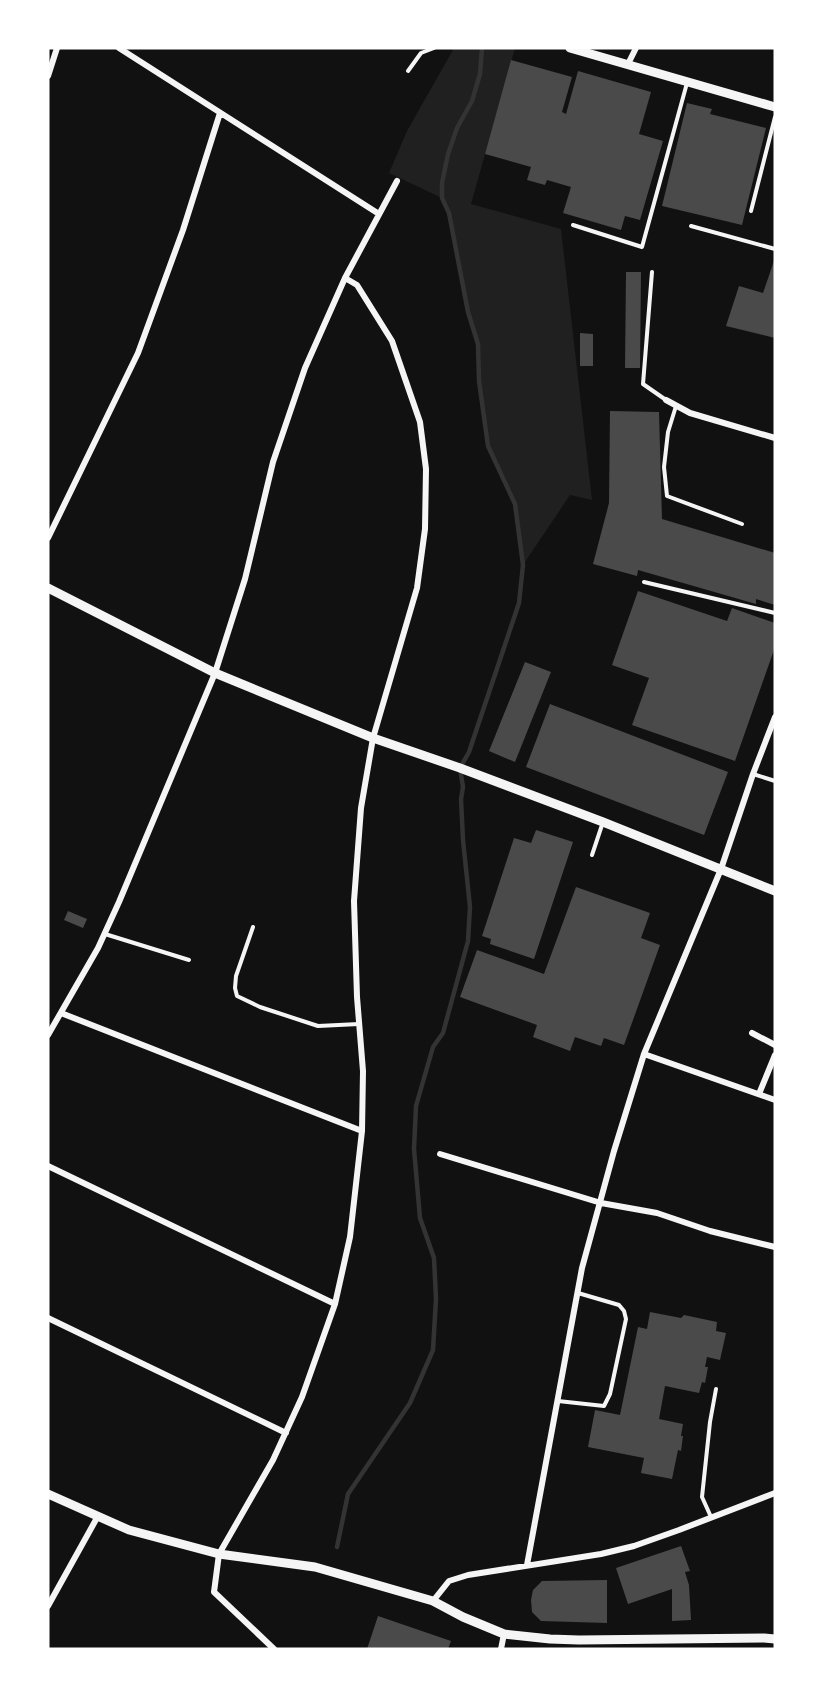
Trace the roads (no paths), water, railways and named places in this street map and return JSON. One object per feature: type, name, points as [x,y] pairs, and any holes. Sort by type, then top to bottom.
[{"type":"street","points":[[48,76],[57,48]]},
{"type":"street","points":[[119,48],[379,214]]},
{"type":"street","points":[[570,48],[775,107]]},
{"type":"street","points":[[628,64],[636,48]]},
{"type":"street","points":[[48,538],[138,353],[183,230],[220,113]]},
{"type":"street","points":[[48,1035],[105,934],[214,673],[245,579],[273,462],[305,368],[345,278],[398,181]]},
{"type":"street","points":[[274,1649],[214,1592],[219,1554],[273,1460],[302,1397],[335,1304],[350,1237],[363,1131],[363,1071],[357,997],[354,901],[361,808],[373,738],[417,588],[425,529],[426,469],[420,422],[392,341],[357,285],[345,278]]},
{"type":"street","points":[[666,400],[690,413],[775,438]]},
{"type":"street","points":[[48,588],[214,673],[373,738],[603,822],[775,891]]},
{"type":"street","points":[[527,1565],[582,1268],[614,1151],[644,1054],[721,869],[775,717]]},
{"type":"street","points":[[61,1013],[363,1131]]},
{"type":"street","points":[[752,1033],[775,1045]]},
{"type":"street","points":[[644,1054],[775,1100]]},
{"type":"street","points":[[759,1094],[775,1055]]},
{"type":"street","points":[[440,1154],[601,1203],[657,1213],[710,1231],[775,1247]]},
{"type":"street","points":[[48,1166],[335,1304]]},
{"type":"street","points":[[48,1318],[286,1433]]},
{"type":"street","points":[[433,1601],[449,1581],[468,1575],[601,1554],[679,1530],[775,1493]]},
{"type":"street","points":[[48,1494],[129,1530],[219,1554],[315,1567],[433,1601],[463,1617],[504,1634],[570,1640],[775,1639]]},
{"type":"street","points":[[48,1606],[98,1516]]},
{"type":"street","points":[[501,1649],[504,1634]]},
{"type":"lane","points":[[408,71],[421,53],[434,48]]},
{"type":"lane","points":[[573,225],[642,247],[687,81]]},
{"type":"lane","points":[[751,211],[775,117]]},
{"type":"lane","points":[[691,226],[775,249]]},
{"type":"lane","points":[[652,272],[643,384],[666,400]]},
{"type":"lane","points":[[677,405],[668,432],[664,467],[667,496],[742,524]]},
{"type":"lane","points":[[644,582],[775,613]]},
{"type":"lane","points":[[753,774],[775,781]]},
{"type":"lane","points":[[592,855],[603,822]]},
{"type":"lane","points":[[253,927],[236,976],[237,996],[260,1007],[318,1026],[359,1024]]},
{"type":"lane","points":[[105,934],[189,960]]},
{"type":"lane","points":[[558,1401],[604,1406],[610,1394],[626,1319],[619,1305],[578,1293]]},
{"type":"lane","points":[[711,1517],[702,1497],[716,1389]]},
{"type":"waterway","points":[[337,1547],[348,1494],[410,1403],[433,1350],[436,1299],[434,1258],[420,1218],[414,1149],[416,1106],[433,1047],[443,1033],[468,941],[470,907],[463,840],[461,799],[463,787],[460,768],[469,752],[519,603],[523,565],[515,504],[488,446],[479,381],[478,344],[468,312],[449,213],[442,198],[442,183],[448,154],[457,128],[472,101],[480,74],[482,48]]}]
